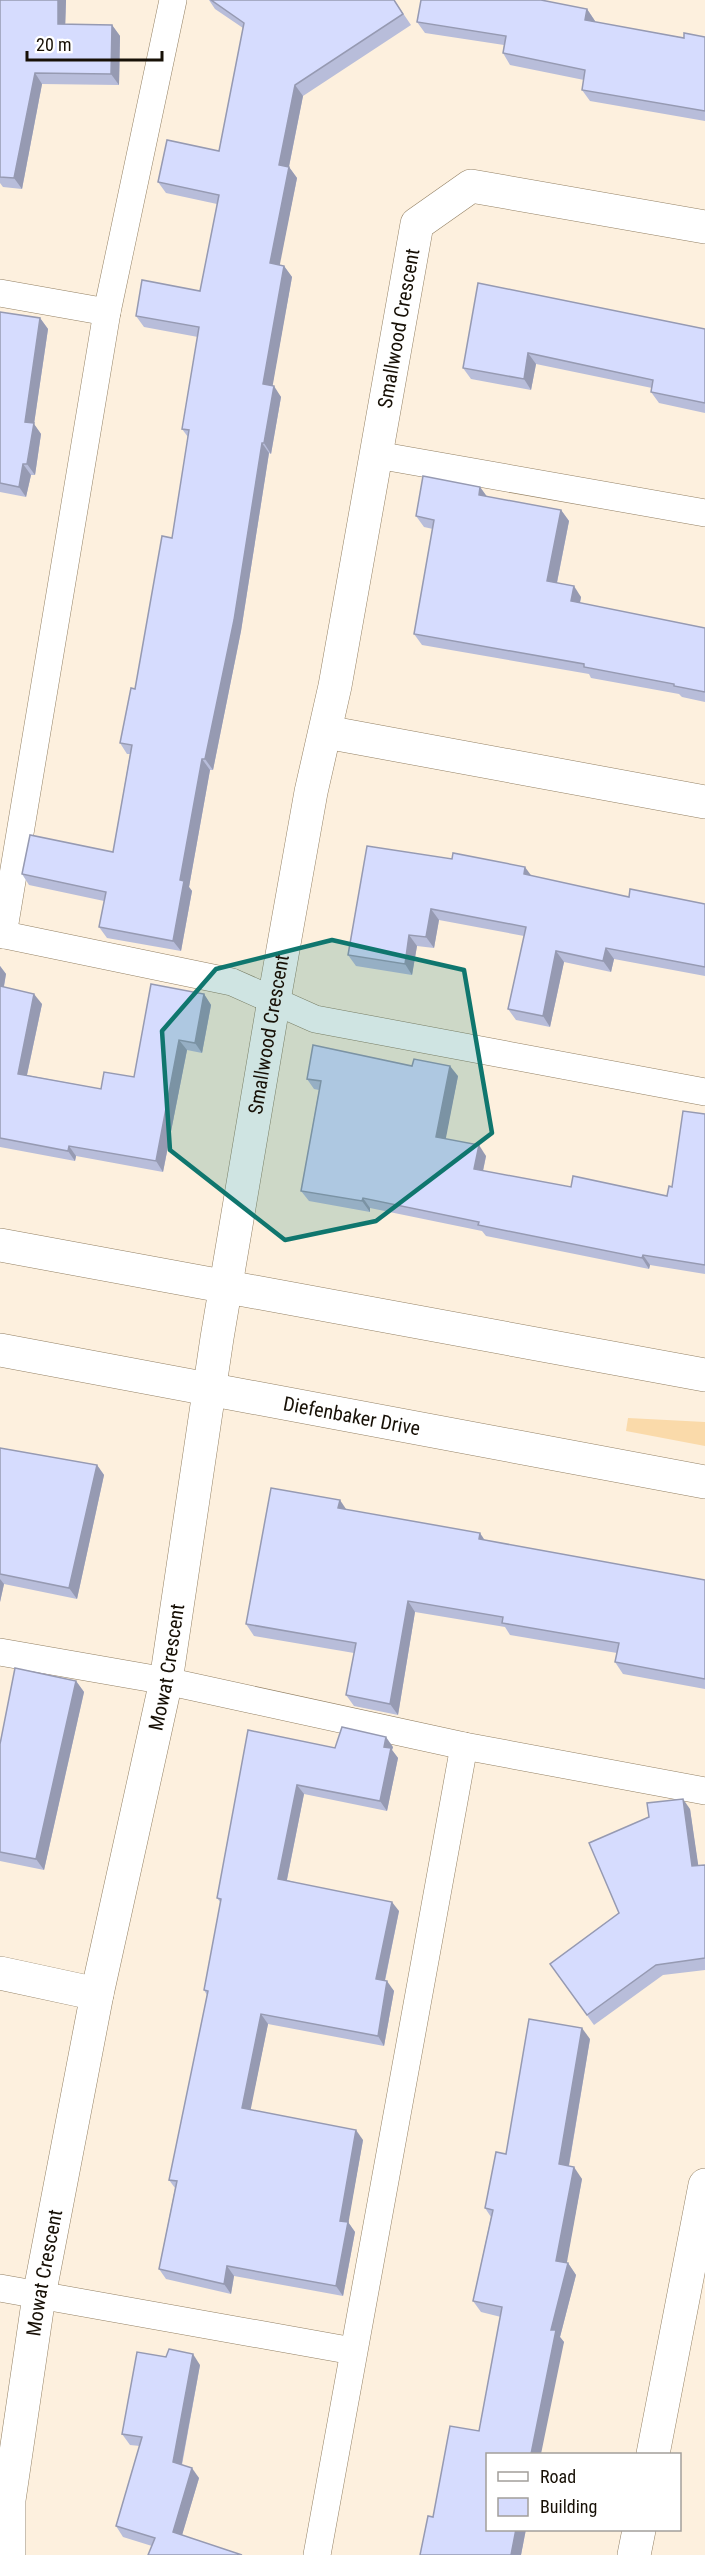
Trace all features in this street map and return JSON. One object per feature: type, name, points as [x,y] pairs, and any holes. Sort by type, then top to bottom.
[{"type":"street","name":"Smallwood Crescent","points":[[217,1338],[311,792],[326,732],[417,224],[471,186],[705,227]]},
{"type":"street","points":[[326,732],[705,802]]},
{"type":"street","points":[[0,1245],[226,1285],[705,1376]]},
{"type":"street","name":"Mowat Crescent","points":[[9,2555],[9,2500],[39,2296],[97,1994],[166,1681],[217,1338]]},
{"type":"street","name":"Diefenbaker Drive","points":[[0,1350],[705,1482]]},
{"type":"street","points":[[0,1972],[97,1994]]},
{"type":"street","points":[[653,2453],[705,2185]]},
{"type":"street","points":[[634,2555],[639,2531]]},
{"type":"lane","points":[[173,0],[107,312],[1,934],[232,982],[315,1019],[705,1092]]},
{"type":"lane","points":[[0,294],[107,312]]},
{"type":"lane","points":[[377,455],[705,513]]},
{"type":"lane","points":[[0,1652],[166,1681],[464,1746],[705,1791]]},
{"type":"lane","points":[[317,2555],[464,1746]]},
{"type":"lane","points":[[0,2288],[353,2351]]},
{"type":"highlighted area","points":[[332,940],[464,970],[492,1133],[376,1221],[285,1240],[170,1150],[162,1031],[216,969]]},
{"type":"shaded area","points":[[628,1418],[705,1422],[705,1446],[626,1431]]},
{"type":"building","points":[[0,0],[58,0],[58,24],[112,25],[111,74],[35,73],[14,178],[0,177]]},
{"type":"building","points":[[211,0],[394,0],[403,14],[295,85],[279,165],[289,167],[270,263],[284,266],[263,384],[274,386],[264,443],[262,443],[234,620],[205,759],[202,759],[180,880],[184,881],[173,941],[99,927],[106,892],[22,874],[30,835],[113,852],[132,745],[120,743],[131,688],[135,689],[162,536],[172,538],[189,430],[182,429],[199,327],[136,316],[142,280],[200,291],[219,195],[158,182],[167,140],[219,151],[244,23]]},
{"type":"building","points":[[421,0],[541,0],[587,9],[585,20],[684,38],[684,33],[705,37],[705,111],[582,90],[585,70],[503,53],[506,36],[417,22]]},
{"type":"building","points":[[478,283],[705,329],[705,403],[651,392],[653,380],[528,353],[524,379],[463,368]]},
{"type":"building","points":[[0,312],[40,318],[25,422],[34,423],[27,464],[23,464],[19,487],[0,483]]},
{"type":"building","points":[[423,476],[480,487],[479,495],[561,510],[547,581],[574,586],[571,601],[705,628],[705,692],[584,667],[584,664],[414,634],[434,520],[416,516]]},
{"type":"building","points":[[367,846],[452,859],[453,853],[525,867],[524,874],[629,897],[630,889],[705,904],[705,967],[606,948],[603,961],[556,951],[543,1016],[508,1009],[526,927],[431,909],[426,937],[409,935],[405,964],[348,955]]},
{"type":"building","points":[[151,984],[204,994],[195,1043],[179,1040],[156,1161],[69,1146],[68,1151],[0,1138],[0,986],[34,994],[18,1074],[101,1089],[104,1072],[134,1077]]},
{"type":"building","points":[[313,1045],[412,1066],[414,1059],[450,1066],[436,1137],[479,1145],[474,1169],[571,1187],[573,1176],[667,1196],[669,1186],[672,1187],[683,1111],[705,1114],[705,1265],[643,1255],[642,1258],[478,1225],[479,1222],[363,1198],[362,1201],[301,1191],[321,1081],[307,1079]]},
{"type":"building","points":[[0,1448],[97,1465],[69,1588],[0,1574]]},
{"type":"building","points":[[271,1488],[340,1500],[338,1508],[480,1533],[479,1539],[705,1580],[705,1679],[615,1662],[619,1643],[502,1623],[503,1617],[408,1601],[390,1704],[346,1695],[356,1643],[246,1624]]},
{"type":"building","points":[[15,1668],[76,1681],[36,1859],[0,1852],[0,1744]]},
{"type":"building","points":[[342,1727],[386,1737],[384,1747],[391,1748],[380,1801],[297,1785],[278,1879],[392,1902],[376,1979],[387,1981],[378,2036],[261,2014],[242,2108],[356,2130],[340,2221],[348,2222],[336,2286],[227,2266],[224,2284],[159,2269],[177,2181],[169,2180],[208,1991],[204,1990],[221,1899],[217,1898],[248,1730],[335,1748]]},
{"type":"building","points":[[683,1799],[692,1866],[705,1865],[705,1958],[656,1965],[587,2015],[550,1964],[619,1913],[589,1843],[649,1817],[647,1803]]},
{"type":"building","points":[[529,2019],[582,2028],[559,2164],[574,2167],[556,2261],[568,2263],[551,2330],[556,2330],[531,2453],[486,2453],[486,2531],[516,2531],[511,2555],[420,2555],[428,2516],[433,2517],[450,2426],[479,2431],[502,2307],[473,2301],[493,2210],[485,2208],[496,2152],[506,2154]]},
{"type":"building","points":[[169,2349],[193,2354],[173,2462],[192,2468],[173,2532],[242,2555],[148,2555],[155,2538],[116,2526],[142,2437],[122,2434],[137,2352],[166,2357]]}]
